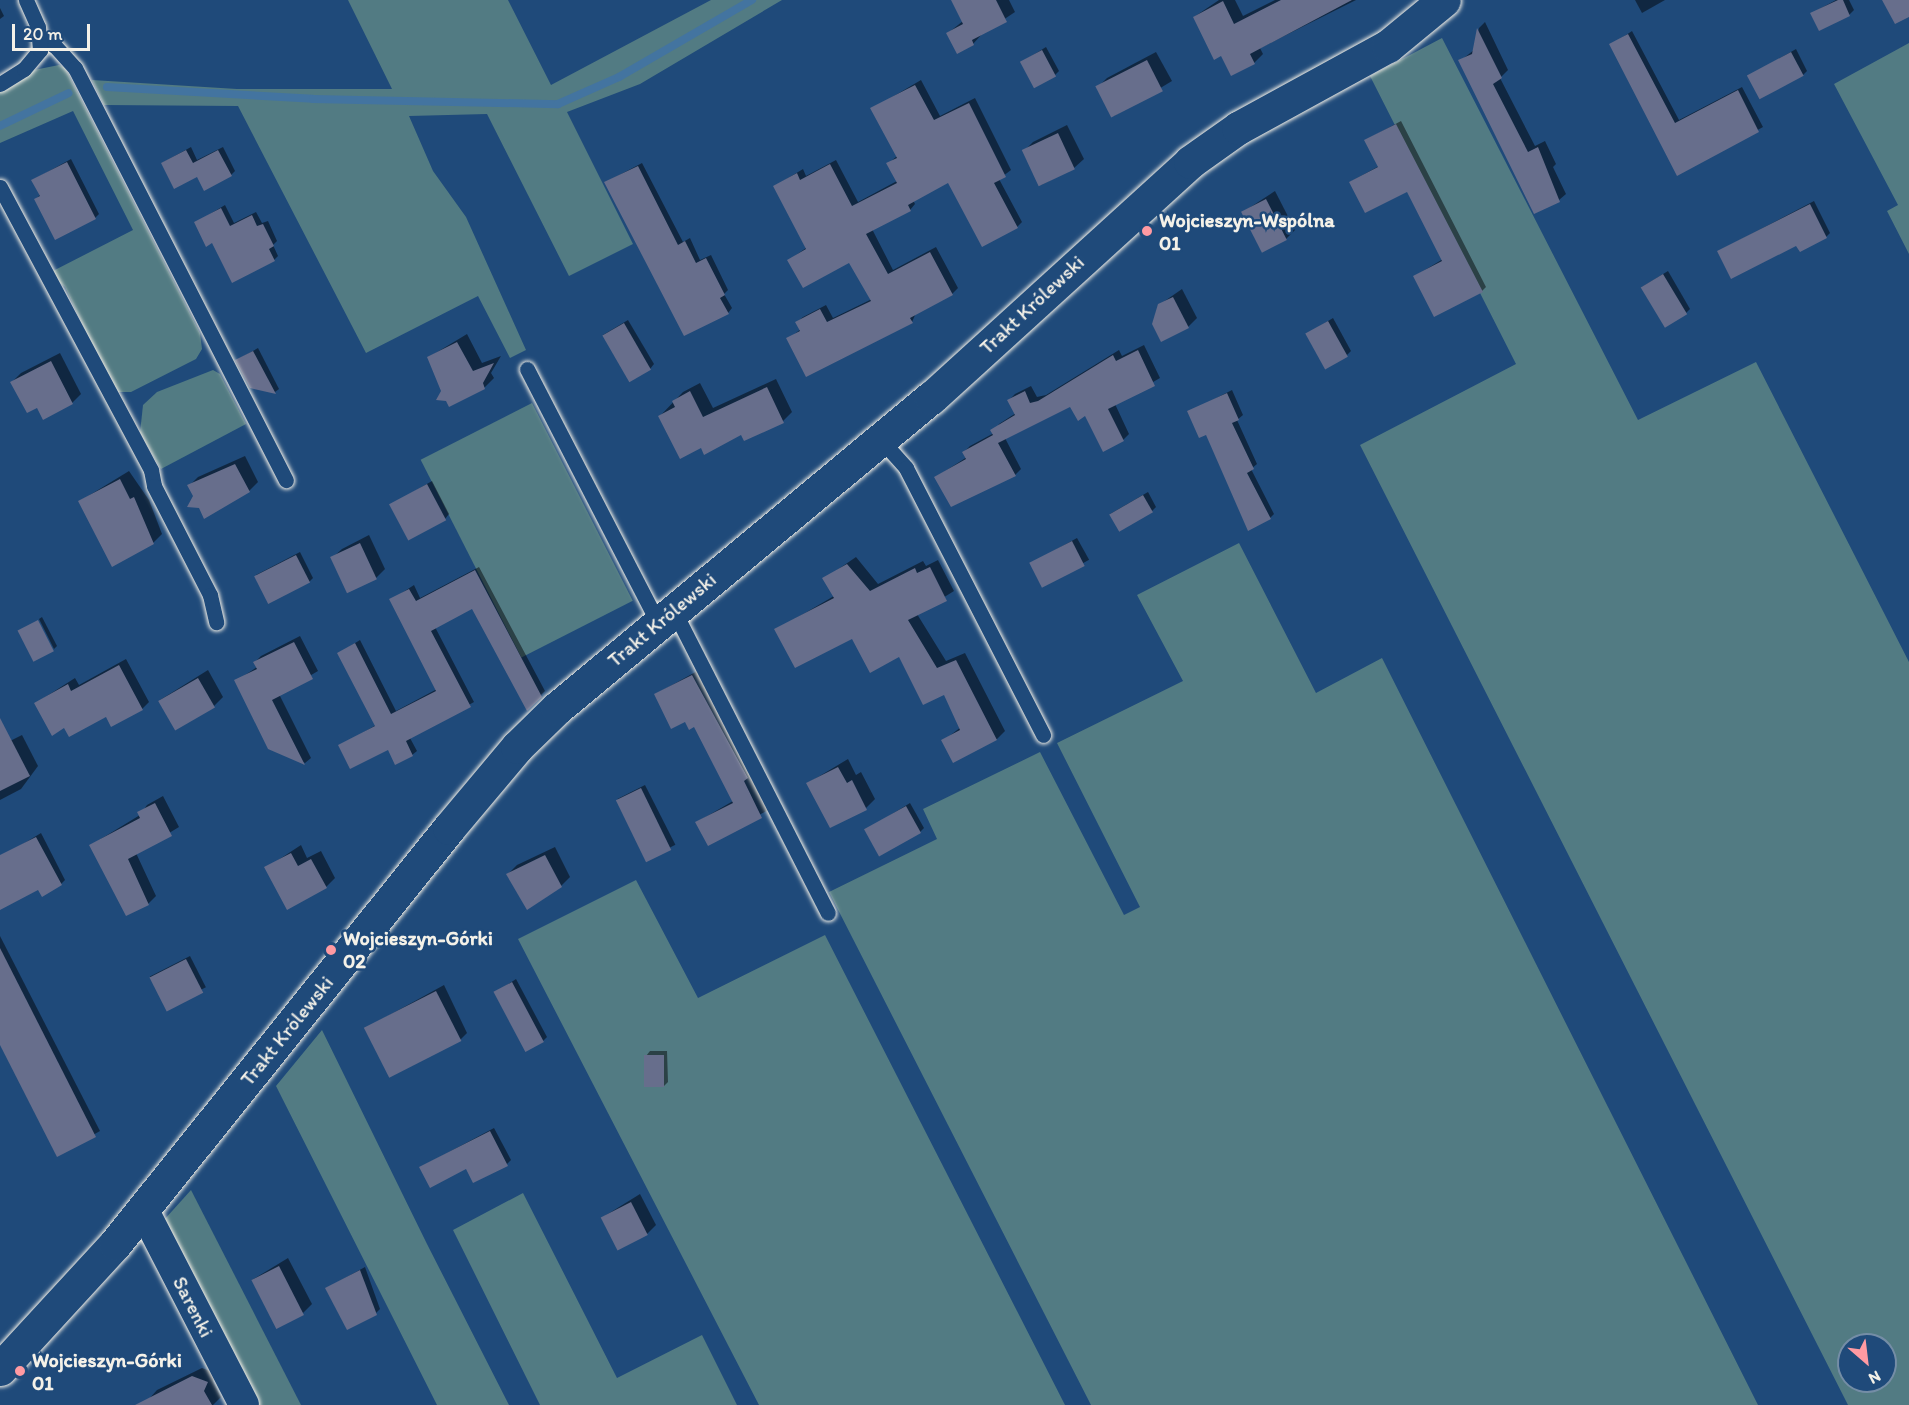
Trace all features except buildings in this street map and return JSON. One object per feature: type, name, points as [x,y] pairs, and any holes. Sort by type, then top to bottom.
[{"type":"street","name":"Trakt Królewski","points":[[0,1369],[143,1209],[517,747],[666,616],[882,441],[1190,162],[1238,128],[1388,46],[1444,0]]},
{"type":"street","name":"Sarenki","points":[[143,1209],[244,1405]]},
{"type":"lane","points":[[0,84],[24,69],[40,50],[40,38],[26,0]]},
{"type":"lane","points":[[40,38],[54,46],[75,68],[286,480]]},
{"type":"lane","points":[[0,187],[146,459],[154,486],[210,595],[216,622]]},
{"type":"lane","points":[[528,369],[828,913]]},
{"type":"lane","points":[[882,441],[906,468],[1043,735]]},
{"type":"green space","points":[[348,0],[508,0],[551,85],[711,0],[782,0],[640,84],[567,112],[633,244],[569,276],[487,114],[409,116],[433,171],[466,217],[526,350],[510,358],[478,296],[366,353],[238,106],[104,105],[92,80],[237,89],[392,89]]},
{"type":"green space","points":[[1442,38],[1638,420],[1756,362],[1909,662],[1909,1405],[1848,1405],[1842,1393],[1897,1393],[1897,1333],[1837,1333],[1837,1383],[1360,445],[1516,364],[1370,76]]},
{"type":"green space","points":[[1909,43],[1909,254],[1887,211],[1898,205],[1834,84]]},
{"type":"green space","points":[[59,65],[65,68],[200,333],[202,349],[196,359],[131,392],[118,392],[111,385],[65,287],[49,273],[133,230],[73,111],[0,143],[0,92],[34,70]]},
{"type":"green space","points":[[213,370],[220,374],[246,424],[161,469],[140,433],[143,405],[157,392]]},
{"type":"green space","points":[[532,403],[633,601],[521,658],[421,460]]},
{"type":"green space","points":[[1239,543],[1316,693],[1382,658],[1758,1405],[1091,1405],[829,892],[937,839],[923,809],[1040,752],[1124,915],[1140,907],[1057,743],[1183,681],[1137,595]]},
{"type":"green space","points":[[636,880],[698,998],[825,935],[1065,1405],[759,1405],[518,939]]},
{"type":"green space","points":[[322,1030],[509,1405],[437,1405],[276,1086]]},
{"type":"green space","points":[[191,1190],[301,1405],[230,1405],[146,1240]]},
{"type":"green space","points":[[523,1193],[617,1378],[702,1335],[737,1405],[540,1405],[453,1230]]},
{"type":"waterway","points":[[107,87],[313,99],[558,104],[619,77],[752,0]]},
{"type":"waterway","points":[[0,126],[69,93]]},
{"type":"place","name":"Wojcieszyn-Wspólna 01","points":[[1147,231]]},
{"type":"place","name":"Wojcieszyn-Górki 02","points":[[331,950]]},
{"type":"place","name":"Wojcieszyn-Górki 01","points":[[20,1371]]}]
